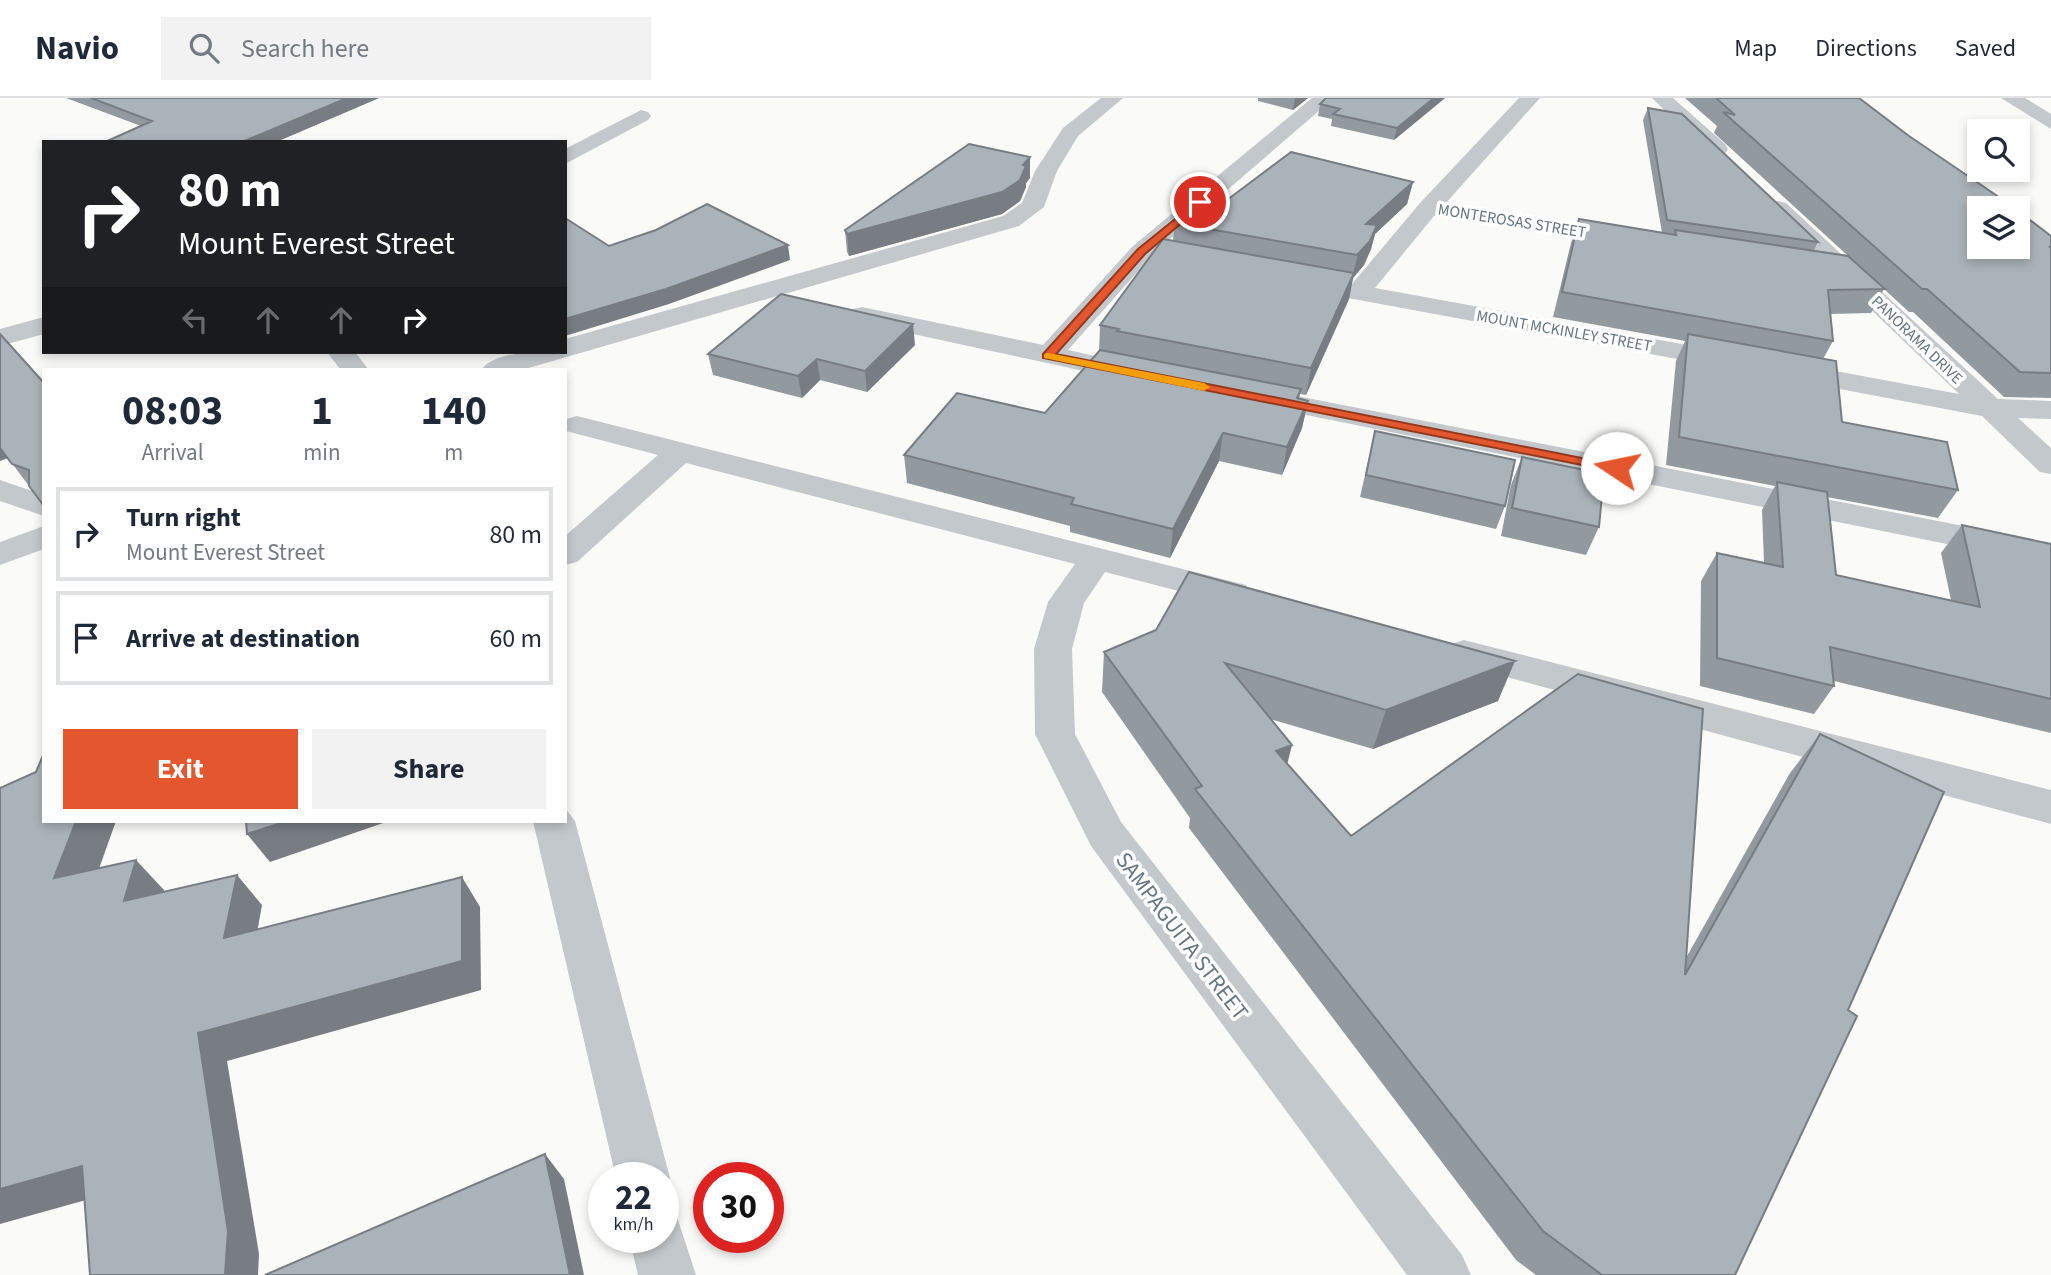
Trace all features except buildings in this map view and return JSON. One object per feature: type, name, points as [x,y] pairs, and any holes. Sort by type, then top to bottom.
[{"type":"street","points":[[567,347],[1011,221],[1032,207],[1046,171],[1070,132],[1113,98]]},
{"type":"street","points":[[1048,356],[1142,251],[1324,98]]},
{"type":"street","points":[[1357,293],[1428,208],[1530,98]]},
{"type":"street","points":[[1662,98],[1730,162]]},
{"type":"street","points":[[2011,98],[2051,123]]},
{"type":"street","points":[[567,157],[640,116]]},
{"type":"street","name":"PANORAMA DRIVE","points":[[1759,189],[1987,408],[2051,465]]},
{"type":"street","name":"MONTEROSAS STREET","points":[[1428,208],[1643,240]]},
{"type":"street","points":[[1142,251],[1236,270]]},
{"type":"street","points":[[1805,265],[1846,271]]},
{"type":"street","name":"MOUNT MCKINLEY STREET","points":[[1277,278],[1987,408],[2051,410]]},
{"type":"street","points":[[855,314],[1170,380]]},
{"type":"street","points":[[0,338],[42,326]]},
{"type":"street","points":[[343,354],[353,368]]},
{"type":"street","points":[[499,368],[536,354]]},
{"type":"street","points":[[1224,391],[2051,554]]},
{"type":"street","points":[[577,425],[1271,603]]},
{"type":"street","points":[[567,552],[680,452]]},
{"type":"street","points":[[0,490],[42,505]]},
{"type":"street","points":[[0,554],[42,538]]},
{"type":"street","name":"SAMPAGUITA STREET","points":[[1097,558],[1066,602],[1053,649],[1055,734],[1070,769],[1106,834],[1442,1275]]},
{"type":"street","points":[[1431,644],[2051,807]]},
{"type":"street","points":[[554,823],[639,1162]]},
{"type":"street","points":[[661,1253],[667,1275]]},
{"type":"slow traffic","points":[[1048,356],[1204,387]]},
{"type":"route","points":[[1200,202],[1142,251],[1048,356],[1617,468]]}]
